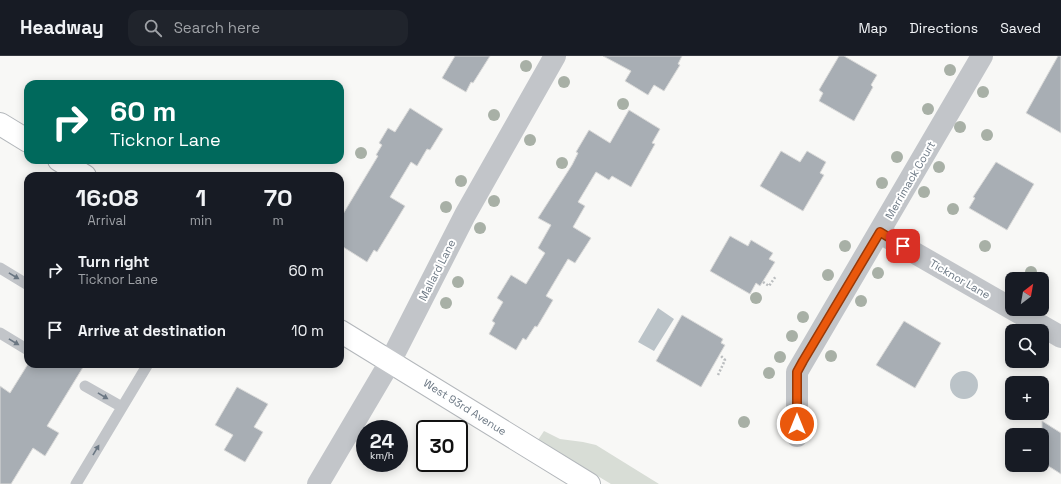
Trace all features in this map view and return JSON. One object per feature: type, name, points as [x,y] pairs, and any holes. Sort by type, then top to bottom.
[{"type":"street","name":"Mallard Lane","points":[[318,484],[390,362],[465,214],[555,56]]},
{"type":"street","name":"Merrimack Court","points":[[797,436],[797,372],[982,56]]},
{"type":"street","points":[[2,131],[24,139]]},
{"type":"street","points":[[66,164],[78,172]]},
{"type":"street","name":"Ticknor Lane","points":[[880,232],[1061,337]]},
{"type":"street","name":"West 93rd Avenue","points":[[344,334],[589,484]]},
{"type":"lane","points":[[0,268],[24,283]]},
{"type":"lane","points":[[0,334],[24,348]]},
{"type":"lane","points":[[76,484],[146,368]]},
{"type":"lane","points":[[85,386],[122,407]]},
{"type":"path","points":[[763,282],[770,286],[776,276]]},
{"type":"path","points":[[718,375],[726,360],[720,355]]},
{"type":"shaded area","points":[[658,308],[674,319],[654,351],[638,342]]},
{"type":"shaded area","points":[[964,371],[974,375],[978,385],[974,395],[964,399],[954,395],[950,385],[954,375]]},
{"type":"shaded area","points":[[544,431],[560,439],[596,445],[659,484],[611,484],[538,440]]},
{"type":"building","points":[[455,56],[490,56],[473,83],[471,82],[466,92],[442,78]]},
{"type":"building","points":[[603,56],[682,56],[678,64],[680,65],[664,91],[654,85],[648,95],[625,81],[631,71]]},
{"type":"building","points":[[839,56],[844,56],[877,75],[871,85],[873,87],[854,121],[819,101],[823,93],[819,90]]},
{"type":"building","points":[[1058,56],[1061,56],[1061,133],[1026,113]]},
{"type":"building","points":[[410,108],[443,129],[430,150],[427,149],[417,166],[411,162],[390,197],[405,206],[377,252],[374,250],[367,262],[344,248],[344,212],[378,156],[376,155],[382,145],[379,143],[388,128],[395,132]]},
{"type":"building","points":[[629,110],[660,129],[652,143],[655,144],[631,187],[612,176],[609,180],[596,172],[578,202],[585,206],[573,227],[591,238],[575,263],[568,259],[546,296],[553,300],[537,327],[535,326],[526,340],[523,338],[516,350],[489,334],[495,323],[492,321],[503,302],[497,298],[511,275],[526,284],[545,253],[538,248],[551,225],[538,218],[572,165],[578,153],[576,152],[589,130],[610,143]]},
{"type":"building","points":[[781,151],[800,162],[807,151],[826,162],[820,173],[824,175],[803,211],[760,186]]},
{"type":"building","points":[[996,162],[1034,184],[1007,230],[969,208],[975,198],[973,197]]},
{"type":"building","points":[[730,236],[748,246],[751,240],[773,253],[769,259],[775,262],[760,286],[756,283],[750,294],[710,271]]},
{"type":"building","points":[[682,315],[723,339],[721,343],[725,345],[701,387],[656,361]]},
{"type":"building","points":[[904,321],[941,343],[915,388],[876,365]]},
{"type":"building","points":[[26,368],[83,368],[47,426],[59,433],[45,456],[33,448],[11,484],[0,484],[0,386],[10,393]]},
{"type":"building","points":[[237,387],[268,404],[254,427],[263,432],[245,462],[224,450],[233,435],[215,425]]},
{"type":"building","points":[[1042,421],[1061,433],[1061,474],[1049,466],[1049,428],[1042,428]]},
{"type":"route","points":[[797,424],[797,372],[803,361],[880,232],[903,246]]}]
